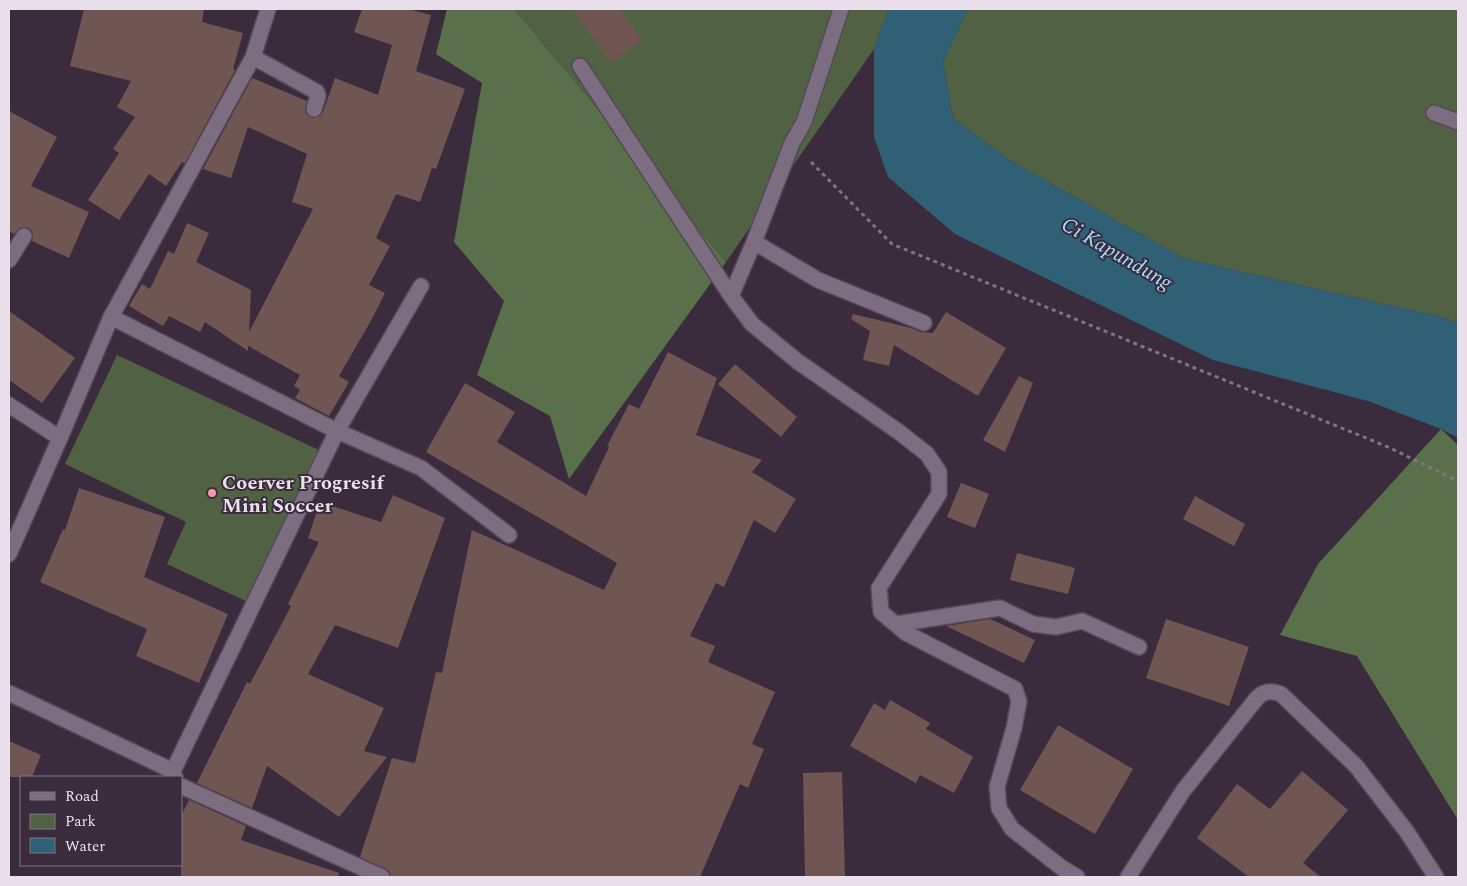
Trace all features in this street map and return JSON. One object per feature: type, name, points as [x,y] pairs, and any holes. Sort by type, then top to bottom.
[{"type":"street","points":[[9,554],[112,317],[253,57],[268,9]]},
{"type":"street","points":[[731,296],[792,143],[804,122],[841,9]]},
{"type":"street","points":[[253,57],[317,92],[318,96],[314,109]]},
{"type":"street","points":[[580,66],[731,296],[752,324],[797,361],[899,432],[927,454],[939,472],[939,494],[878,588],[881,612],[906,633],[1016,689],[1019,701],[1014,728],[997,787],[999,808],[1012,829],[1061,873],[1077,877]]},
{"type":"street","points":[[1434,113],[1458,122]]},
{"type":"street","points":[[9,260],[24,236]]},
{"type":"street","points":[[754,242],[818,280],[924,323]]},
{"type":"street","points":[[9,694],[175,774],[337,430],[421,286]]},
{"type":"street","points":[[112,317],[337,430],[421,468],[509,534]]},
{"type":"street","points":[[9,405],[60,438]]},
{"type":"street","points":[[896,624],[1000,608],[1033,624],[1056,627],[1082,621],[1139,647]]},
{"type":"street","points":[[1128,877],[1183,791],[1261,693],[1268,691],[1281,694],[1356,766],[1407,832],[1436,877]]},
{"type":"street","points":[[182,786],[382,877]]},
{"type":"path","points":[[792,143],[892,244],[1388,447],[1458,481]]},
{"type":"green space","points":[[447,9],[514,9],[726,262],[569,479],[550,416],[477,375],[504,301],[454,242],[482,83],[436,54]]},
{"type":"green space","points":[[514,9],[889,9],[874,49],[726,262]]},
{"type":"green space","points":[[968,9],[1458,9],[1458,323],[1441,317],[1185,259],[1009,160],[953,118],[943,62]]},
{"type":"green space","name":"Coerver Progresif Mini Soccer","points":[[117,355],[319,450],[248,602],[167,564],[186,522],[65,464]]},
{"type":"green space","points":[[1441,429],[1458,445],[1458,820],[1357,656],[1280,635],[1318,564]]},
{"type":"water","name":"Ci Kapundung","points":[[889,9],[968,9],[943,62],[953,118],[1009,160],[1185,259],[1441,317],[1458,323],[1458,438],[1441,429],[1368,401],[1213,360],[955,234],[888,177],[874,137],[874,49]]},
{"type":"building","points":[[84,9],[204,9],[202,22],[243,33],[233,69],[235,70],[185,163],[182,162],[166,186],[149,174],[119,220],[88,200],[119,153],[113,149],[135,117],[117,107],[131,81],[70,66]]},
{"type":"building","points":[[362,9],[408,9],[431,15],[416,71],[465,89],[436,169],[432,168],[420,202],[396,194],[376,238],[390,246],[369,285],[385,293],[339,376],[349,382],[329,416],[295,398],[300,390],[294,386],[300,375],[248,346],[248,351],[205,322],[200,332],[169,316],[163,326],[129,306],[142,284],[150,289],[168,251],[174,254],[187,223],[209,233],[196,262],[251,290],[249,332],[313,209],[292,202],[307,154],[248,127],[231,178],[203,169],[252,78],[307,101],[305,112],[312,118],[320,116],[323,112],[335,78],[378,95],[392,45],[354,32]]},
{"type":"building","points":[[572,9],[619,9],[642,40],[611,63]]},
{"type":"building","points":[[9,111],[57,137],[31,186],[89,212],[69,258],[32,241],[32,231],[29,228],[20,228],[14,234],[9,231]]},
{"type":"building","points":[[9,311],[75,358],[42,403],[9,380]]},
{"type":"building","points":[[946,312],[1006,348],[978,396],[894,345],[889,366],[863,360],[870,331],[851,319],[853,314],[921,332],[933,333]]},
{"type":"building","points":[[668,352],[717,378],[696,435],[762,460],[752,472],[796,499],[775,533],[754,520],[724,587],[716,583],[690,636],[715,646],[708,662],[775,692],[752,744],[764,749],[748,788],[740,784],[700,877],[391,877],[390,872],[386,869],[360,857],[392,758],[415,763],[436,672],[442,673],[472,530],[604,590],[617,563],[426,452],[465,383],[515,412],[497,442],[586,496],[609,447],[607,446],[629,404],[639,409]]},
{"type":"building","points":[[735,364],[797,417],[781,437],[718,384]]},
{"type":"building","points":[[1019,376],[1033,383],[1005,452],[983,440]]},
{"type":"building","points":[[961,483],[989,494],[975,528],[947,517]]},
{"type":"building","points":[[79,488],[165,517],[144,577],[228,614],[199,683],[136,656],[147,629],[40,582],[63,529],[65,530]]},
{"type":"building","points":[[393,495],[445,518],[398,648],[335,625],[308,674],[384,708],[364,751],[387,757],[339,817],[267,766],[252,808],[197,783],[247,682],[250,684],[291,606],[288,604],[319,542],[308,538],[320,502],[381,522]]},
{"type":"building","points":[[1195,496],[1245,524],[1234,546],[1183,519]]},
{"type":"building","points":[[1017,553],[1075,568],[1068,594],[1010,580]]},
{"type":"building","points":[[990,619],[1035,640],[1024,663],[946,626]]},
{"type":"building","points":[[1166,619],[1249,647],[1229,706],[1146,678]]},
{"type":"building","points":[[890,700],[930,723],[926,729],[973,757],[954,793],[920,775],[916,783],[850,746],[874,703],[885,710]]},
{"type":"building","points":[[1058,725],[1133,769],[1095,834],[1020,790]]},
{"type":"building","points":[[9,741],[41,755],[32,776],[9,777]]},
{"type":"building","points":[[1302,771],[1348,810],[1303,863],[1321,877],[1249,877],[1197,838],[1237,784],[1270,809]]},
{"type":"building","points":[[842,772],[845,877],[805,877],[803,773]]},
{"type":"building","points":[[189,800],[246,826],[241,840],[339,873],[338,877],[181,877],[182,814]]},
{"type":"place","name":"Coerver Progresif Mini Soccer","points":[[212,493]]}]
